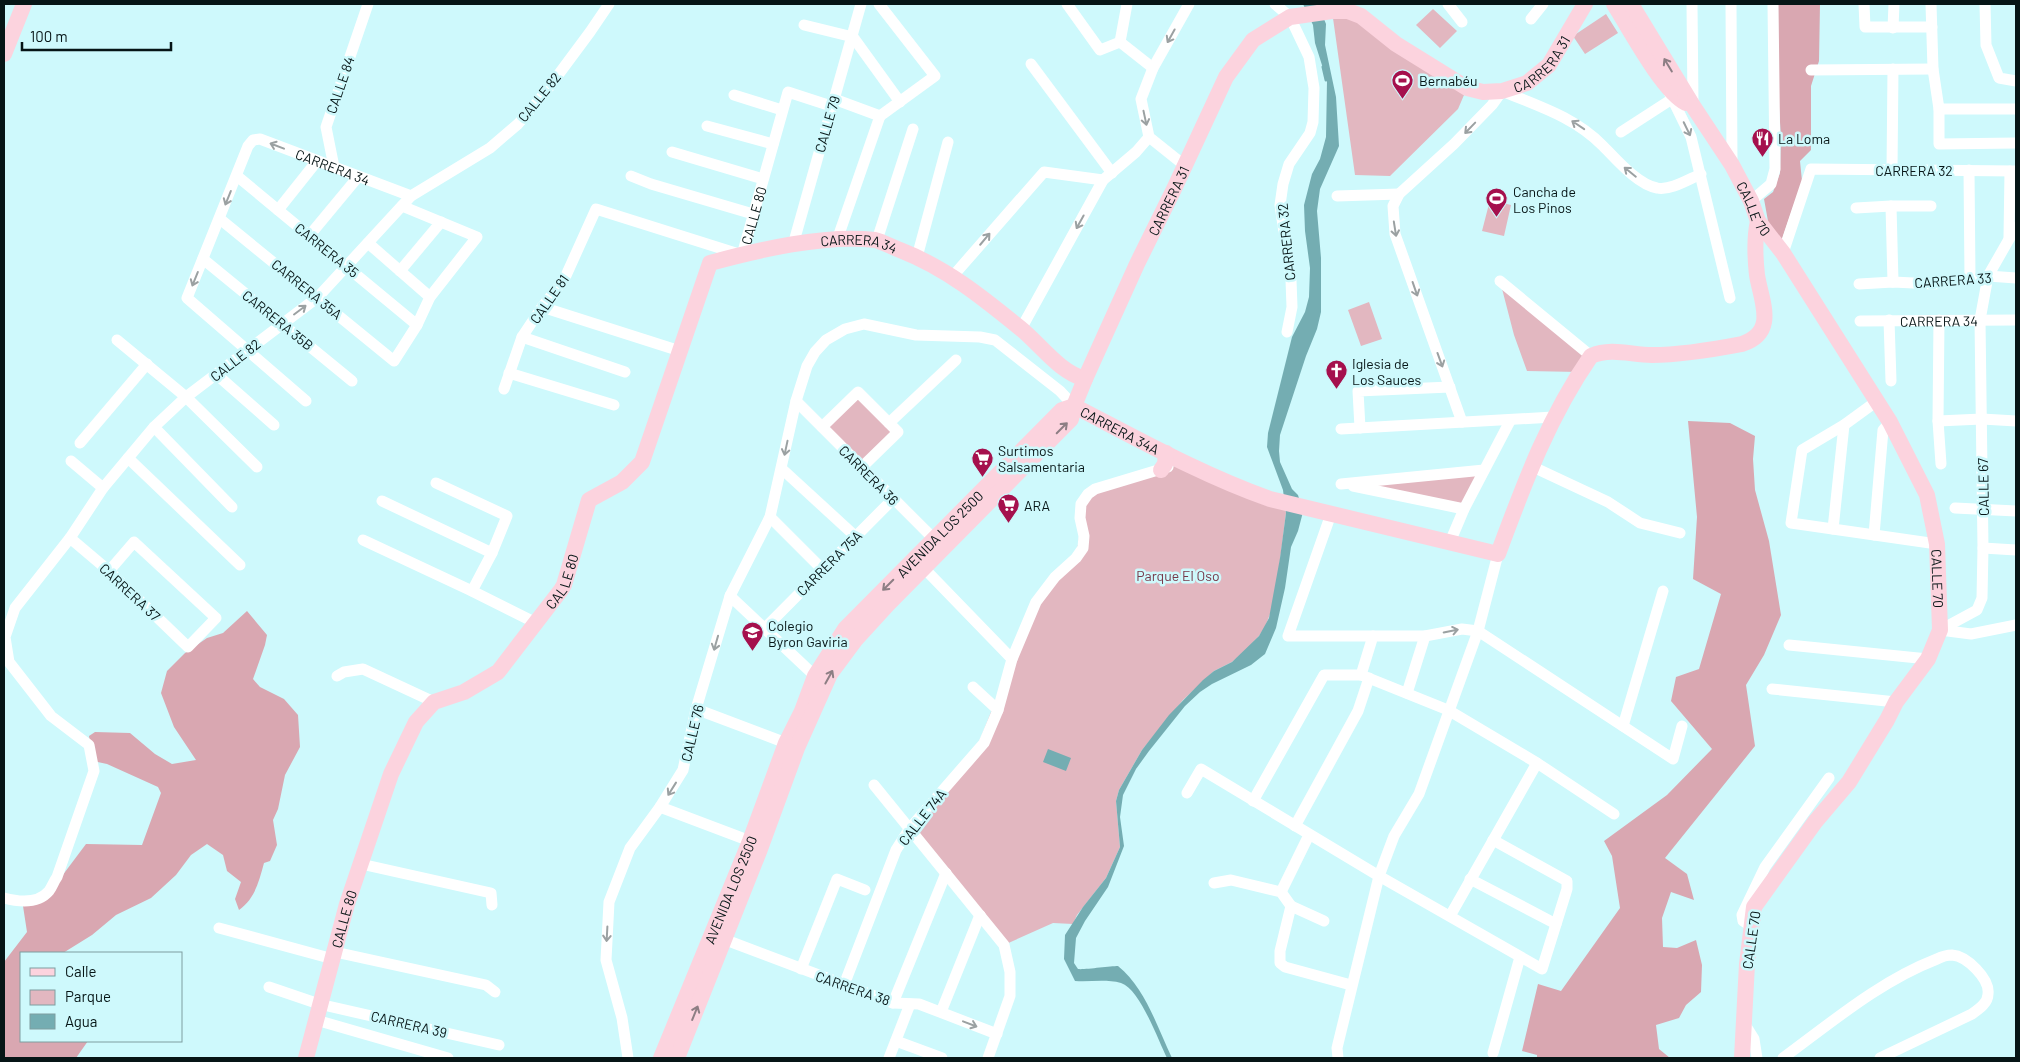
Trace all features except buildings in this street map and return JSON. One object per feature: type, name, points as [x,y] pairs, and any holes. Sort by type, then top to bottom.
[{"type":"main road","points":[[4,54],[24,4]]},
{"type":"main road","name":"CARRERA 31","points":[[1074,406],[1137,264],[1226,77],[1253,40],[1293,16],[1332,10],[1348,12],[1361,16],[1396,44],[1467,88],[1483,92],[1502,91],[1527,83],[1549,65],[1585,4]]},
{"type":"main road","name":"CALLE 70","points":[[1614,4],[1669,93],[1693,106]]},
{"type":"main road","name":"CALLE 70","points":[[1636,6],[1693,106],[1732,166],[1751,200],[1758,221],[1783,253],[1890,422],[1927,495],[1937,544],[1940,630],[1928,659],[1896,702],[1849,782],[1816,822],[1754,907],[1747,964],[1742,1058]]},
{"type":"main road","points":[[1498,554],[1531,466],[1553,417],[1591,356],[1602,351],[1652,355],[1670,354],[1742,344],[1756,337],[1763,326],[1765,317],[1764,303],[1757,275],[1755,238],[1758,221]]},
{"type":"main road","name":"CARRERA 34","points":[[742,254],[838,240],[876,240],[916,257],[953,276],[1021,329],[1072,376],[1085,379]]},
{"type":"main road","name":"CALLE 80","points":[[306,1058],[347,904],[391,774],[416,722],[434,702],[464,692],[498,672],[564,585],[589,500],[622,482],[642,462],[710,263],[742,254]]},
{"type":"main road","name":"CARRERA 34A","points":[[1074,406],[1184,463],[1270,500],[1498,554]]},
{"type":"main road","name":"AVENIDA LOS 2500","points":[[661,1058],[760,849],[797,748],[830,674],[856,639],[920,563],[1071,419],[1074,406]]},
{"type":"main road","points":[[1161,470],[1165,464],[1166,453]]},
{"type":"main road","name":"AVENIDA LOS 2500","points":[[677,1058],[750,841],[786,743],[802,711],[815,676],[845,629],[920,563]]},
{"type":"street","name":"CALLE 84","points":[[334,168],[326,127],[368,4]]},
{"type":"street","name":"CALLE 82","points":[[4,898],[18,902],[35,900],[49,892],[57,877],[94,771],[89,745],[52,716],[9,662],[5,637],[15,608],[70,538],[103,488],[154,427],[186,397],[318,297],[411,196],[490,148],[518,124],[544,94],[609,4]]},
{"type":"street","name":"CALLE 79","points":[[793,246],[861,4]]},
{"type":"street","points":[[838,240],[880,116],[935,76],[879,4]]},
{"type":"street","points":[[1067,4],[1100,50],[1120,42]]},
{"type":"street","points":[[1184,165],[1149,137],[1141,100],[1153,68],[1189,4]]},
{"type":"street","points":[[1275,4],[1293,16]]},
{"type":"street","points":[[1448,4],[1462,22]]},
{"type":"street","points":[[1531,19],[1542,4]]},
{"type":"street","points":[[1692,4],[1693,106]]},
{"type":"street","points":[[1731,4],[1732,166]]},
{"type":"street","points":[[1751,200],[1771,184],[1776,168],[1773,4]]},
{"type":"street","points":[[1864,4],[1865,26],[1893,28],[1932,27]]},
{"type":"street","points":[[1893,28],[1894,4]]},
{"type":"street","points":[[1931,4],[1933,69],[1938,109],[1939,144],[2016,143]]},
{"type":"street","points":[[1985,4],[1986,45],[2000,78],[2016,81]]},
{"type":"street","points":[[1120,42],[1124,6]]},
{"type":"street","name":"CARRERA 32","points":[[1287,332],[1292,307],[1291,280],[1280,205],[1283,184],[1294,154],[1310,133],[1313,122],[1314,88],[1309,57],[1293,16]]},
{"type":"street","points":[[804,25],[853,37],[900,102]]},
{"type":"street","points":[[1120,42],[1153,68]]},
{"type":"street","points":[[1031,64],[1108,176]]},
{"type":"street","points":[[1892,170],[1893,69]]},
{"type":"street","points":[[1811,70],[1933,69]]},
{"type":"street","points":[[1462,422],[1395,234],[1393,206],[1399,194],[1454,144],[1492,105],[1502,91],[1553,111],[1575,123],[1630,172],[1653,187],[1665,188],[1701,174]]},
{"type":"street","name":"CALLE 80","points":[[742,254],[788,92],[832,102]]},
{"type":"street","points":[[1621,132],[1669,93],[1691,137],[1730,298]]},
{"type":"street","points":[[734,95],[782,110]]},
{"type":"street","points":[[832,102],[880,116]]},
{"type":"street","points":[[1938,109],[2016,109]]},
{"type":"street","points":[[707,126],[773,144]]},
{"type":"street","points":[[876,240],[913,129]]},
{"type":"street","points":[[1021,329],[1108,176],[1136,152],[1149,137]]},
{"type":"street","name":"CARRERA 34","points":[[237,176],[248,146],[253,140],[260,139],[411,196]]},
{"type":"street","points":[[916,257],[948,142]]},
{"type":"street","points":[[672,152],[763,179]]},
{"type":"street","points":[[278,210],[317,161]]},
{"type":"street","name":"CARRERA 32","points":[[1783,253],[1811,168],[2013,171]]},
{"type":"street","points":[[1970,170],[1970,278]]},
{"type":"street","points":[[2013,171],[2013,232]]},
{"type":"street","points":[[953,276],[1044,172],[1108,176]]},
{"type":"street","points":[[237,176],[187,298],[306,401]]},
{"type":"street","name":"CARRERA 35","points":[[237,176],[418,325]]},
{"type":"street","points":[[309,236],[358,176]]},
{"type":"street","points":[[632,176],[651,184],[753,214]]},
{"type":"street","points":[[1337,196],[1399,194]]},
{"type":"street","points":[[402,206],[477,236],[430,297],[418,325]]},
{"type":"street","points":[[1891,206],[1893,282]]},
{"type":"street","points":[[1856,208],[1931,206]]},
{"type":"street","name":"CARRERA 34","points":[[596,209],[742,254]]},
{"type":"street","name":"CALLE 81","points":[[504,389],[522,337],[564,280],[596,209]]},
{"type":"street","name":"CARRERA 35A","points":[[220,219],[318,297],[394,361],[418,325]]},
{"type":"street","points":[[400,271],[440,222]]},
{"type":"street","name":"CALLE 67","points":[[1940,630],[1977,610],[1982,598],[1983,509],[1980,320],[1988,276],[2013,232]]},
{"type":"street","points":[[368,244],[430,297]]},
{"type":"street","name":"CARRERA 35B","points":[[203,259],[352,381]]},
{"type":"street","name":"CARRERA 33","points":[[1860,284],[1893,282],[1934,284],[1988,276],[2016,278]]},
{"type":"street","points":[[1500,281],[1591,356]]},
{"type":"street","points":[[542,308],[680,352]]},
{"type":"street","points":[[1889,320],[1891,381]]},
{"type":"street","points":[[1939,320],[1938,421],[1941,464]]},
{"type":"street","name":"CARRERA 34","points":[[1860,321],[2016,320]]},
{"type":"street","name":"CARRERA 34A","points":[[796,401],[807,366],[815,352],[826,340],[845,329],[864,324],[916,335],[980,337],[996,340],[1060,391],[1074,406]]},
{"type":"street","points":[[522,337],[625,372]]},
{"type":"street","points":[[117,340],[186,397],[257,467]]},
{"type":"street","points":[[889,423],[956,360]]},
{"type":"street","points":[[80,443],[147,364]]},
{"type":"street","points":[[509,373],[614,405]]},
{"type":"street","points":[[216,374],[274,425]]},
{"type":"street","points":[[1360,428],[1358,391],[1450,387]]},
{"type":"street","points":[[822,427],[858,392],[898,432],[862,467]]},
{"type":"street","name":"CARRERA 36","points":[[796,401],[939,543]]},
{"type":"street","name":"CALLE 76","points":[[628,1058],[622,1018],[606,960],[609,902],[630,848],[660,807],[683,770],[696,709],[730,596],[770,517],[796,401]]},
{"type":"street","points":[[1877,401],[1844,425],[1802,450],[1791,523],[1937,544]]},
{"type":"street","points":[[1341,429],[1510,421],[1553,417]]},
{"type":"street","points":[[1938,421],[1982,419],[2016,421]]},
{"type":"street","points":[[1450,542],[1464,509],[1510,421]]},
{"type":"street","points":[[1874,536],[1883,430],[1890,422]]},
{"type":"street","points":[[1833,529],[1844,425]]},
{"type":"street","points":[[154,427],[232,507]]},
{"type":"street","points":[[128,458],[240,565]]},
{"type":"street","points":[[71,461],[103,488]]},
{"type":"street","name":"CALLE 74A","points":[[844,985],[896,850],[910,828],[984,743],[998,710],[1012,659],[1031,612],[1041,593],[1076,558],[1083,548],[1084,536],[1080,504],[1085,496],[1095,490],[1184,463]]},
{"type":"street","points":[[1531,466],[1608,502],[1640,523],[1680,533]]},
{"type":"street","points":[[782,468],[855,536]]},
{"type":"street","points":[[1464,509],[1341,484],[1484,470]]},
{"type":"street","points":[[436,484],[507,516],[492,553],[472,591]]},
{"type":"street","name":"CARRERA 75A","points":[[765,628],[893,498]]},
{"type":"street","points":[[382,501],[492,553]]},
{"type":"street","points":[[1955,508],[2016,511]]},
{"type":"street","points":[[1331,514],[1288,636],[1425,636],[1462,629],[1478,631],[1673,759],[1682,726]]},
{"type":"street","points":[[770,517],[822,569]]},
{"type":"street","name":"CARRERA 37","points":[[70,538],[109,571],[188,647],[216,618],[134,542],[109,571]]},
{"type":"street","points":[[363,540],[472,591],[536,624]]},
{"type":"street","points":[[1983,548],[2016,550]]},
{"type":"street","points":[[1338,1058],[1337,1048],[1351,985],[1379,876],[1394,836],[1419,794],[1478,631],[1498,554]]},
{"type":"street","points":[[920,563],[1012,659]]},
{"type":"street","points":[[1623,726],[1663,591]]},
{"type":"street","points":[[730,596],[815,676]]},
{"type":"street","points":[[1940,630],[1971,634],[2016,625]]},
{"type":"street","points":[[1294,826],[1358,711],[1376,636]]},
{"type":"street","points":[[1407,693],[1425,636]]},
{"type":"street","points":[[1789,645],[1928,659]]},
{"type":"street","points":[[337,676],[344,672],[363,669],[434,702]]},
{"type":"street","points":[[1253,800],[1324,675],[1365,677],[1448,710],[1537,763],[1614,814]]},
{"type":"street","points":[[973,688],[998,710]]},
{"type":"street","points":[[1772,689],[1896,702]]},
{"type":"street","points":[[696,709],[786,743]]},
{"type":"street","points":[[1450,916],[1537,763]]},
{"type":"street","points":[[1187,793],[1201,769],[1379,876],[1542,969],[1567,889],[1567,881],[1493,840]]},
{"type":"street","points":[[1752,927],[1743,921],[1742,915],[1765,867],[1829,778]]},
{"type":"street","points":[[874,785],[1004,945],[1010,972],[1010,996],[988,1058]]},
{"type":"street","points":[[660,807],[750,841]]},
{"type":"street","points":[[1281,892],[1310,835]]},
{"type":"street","points":[[361,864],[491,893],[492,905]]},
{"type":"street","points":[[893,1003],[946,873]]},
{"type":"street","points":[[801,969],[837,879],[865,890]]},
{"type":"street","points":[[1470,879],[1556,924]]},
{"type":"street","points":[[1214,883],[1231,880],[1281,892],[1291,906],[1324,921]]},
{"type":"street","points":[[1291,906],[1280,951],[1280,963],[1285,967],[1351,985]]},
{"type":"street","points":[[940,1012],[980,915]]},
{"type":"street","points":[[219,928],[334,955],[478,983],[486,985],[495,992]]},
{"type":"street","name":"CARRERA 38","points":[[718,937],[893,1003],[919,1004],[997,1034]]},
{"type":"street","points":[[1783,1058],[1878,988],[1938,958],[1952,955],[1967,960],[1987,982],[1988,995],[1984,1005],[1972,1014],[1880,1058]]},
{"type":"street","points":[[1493,1054],[1520,957]]},
{"type":"street","points":[[269,987],[318,1012],[448,1058]]},
{"type":"street","points":[[889,1058],[910,1004]]},
{"type":"street","name":"CARRERA 39","points":[[318,1012],[499,1045]]},
{"type":"street","points":[[1744,1023],[1754,1039],[1757,1058]]},
{"type":"street","points":[[896,1041],[942,1058]]},
{"type":"green space","points":[[1433,9],[1457,31],[1440,48],[1416,25]]},
{"type":"green space","name":"Bernabéu","points":[[1332,11],[1348,11],[1467,88],[1458,109],[1390,176],[1355,175]]},
{"type":"green space","points":[[1606,14],[1618,33],[1585,54],[1573,36]]},
{"type":"green space","name":"Cancha de Los Pinos","points":[[1490,200],[1511,205],[1504,236],[1482,231]]},
{"type":"green space","points":[[1500,281],[1591,356],[1579,372],[1527,371],[1514,335]]},
{"type":"green space","points":[[1369,302],[1382,339],[1361,346],[1348,310]]},
{"type":"green space","points":[[858,392],[898,432],[862,467],[822,427]]},
{"type":"green space","name":"Parque El Oso","points":[[1184,463],[1284,503],[1286,513],[1272,609],[1265,627],[1259,636],[1232,662],[1214,671],[1183,700],[1142,750],[1119,790],[1116,801],[1120,847],[1106,878],[1077,915],[1073,924],[1053,923],[1004,945],[910,828],[973,757],[1031,612],[1076,558],[1085,496]]},
{"type":"green space","points":[[1484,470],[1464,509],[1341,484]]},
{"type":"shaded area","points":[[1778,4],[1820,4],[1819,61],[1811,86],[1811,150],[1800,161],[1802,181],[1781,242],[1768,221],[1764,199],[1773,192],[1780,173],[1781,137],[1777,77]]},
{"type":"shaded area","points":[[1688,421],[1730,423],[1755,436],[1753,459],[1755,490],[1769,541],[1781,615],[1764,655],[1746,685],[1755,746],[1665,858],[1687,874],[1694,900],[1671,892],[1662,918],[1663,947],[1677,948],[1696,940],[1702,965],[1701,992],[1686,1005],[1679,1018],[1656,1025],[1659,1049],[1670,1058],[1537,1058],[1537,1055],[1522,1051],[1538,984],[1561,991],[1620,908],[1612,856],[1604,841],[1667,795],[1712,749],[1671,701],[1676,677],[1699,669],[1721,594],[1693,579],[1697,517]]},
{"type":"shaded area","points":[[247,611],[267,635],[253,679],[260,687],[284,699],[298,715],[300,747],[285,775],[278,809],[273,820],[277,845],[270,861],[264,863],[253,895],[239,910],[235,899],[241,882],[227,871],[223,855],[207,844],[191,855],[176,875],[151,898],[116,915],[92,935],[65,952],[20,952],[20,1042],[87,1042],[76,1058],[4,1058],[4,962],[27,932],[23,906],[44,900],[86,844],[142,845],[161,793],[158,787],[107,764],[93,761],[89,736],[95,732],[130,733],[155,754],[172,764],[196,760],[174,727],[161,693],[167,671],[185,653],[207,638],[223,633]]},
{"type":"water","points":[[1303,4],[1318,4],[1326,24],[1325,45],[1336,97],[1339,146],[1320,189],[1317,211],[1321,258],[1321,312],[1317,329],[1280,435],[1280,462],[1292,489],[1298,495],[1303,512],[1291,547],[1285,588],[1276,628],[1265,654],[1251,665],[1200,692],[1185,706],[1136,769],[1123,795],[1120,817],[1124,846],[1108,887],[1076,938],[1074,963],[1078,969],[1118,966],[1128,975],[1150,1009],[1172,1058],[1167,1058],[1142,1005],[1128,987],[1121,983],[1110,981],[1075,981],[1064,959],[1065,935],[1083,907],[1106,878],[1120,847],[1116,801],[1119,790],[1142,750],[1169,715],[1203,680],[1214,671],[1232,662],[1259,636],[1269,618],[1286,513],[1283,490],[1267,447],[1268,433],[1292,337],[1305,312],[1309,297],[1310,268],[1304,205],[1312,174],[1320,159],[1326,137],[1327,81],[1315,43],[1313,25]]},
{"type":"water","points":[[1048,749],[1071,758],[1066,771],[1043,762]]},
{"type":"waterway","points":[[1323,67],[1326,80]]},
{"type":"place","name":"Bernabéu","points":[[1403,99]]},
{"type":"place","name":"La Loma","points":[[1762,157]]},
{"type":"place","name":"Cancha de Los Pinos","points":[[1497,218]]},
{"type":"place","name":"Iglesia de Los Sauces","points":[[1336,390]]},
{"type":"place","name":"Surtimos Salsamentaria","points":[[982,477]]},
{"type":"place","name":"ARA","points":[[1008,524]]},
{"type":"place","name":"Colegio Byron Gaviria","points":[[752,652]]}]
